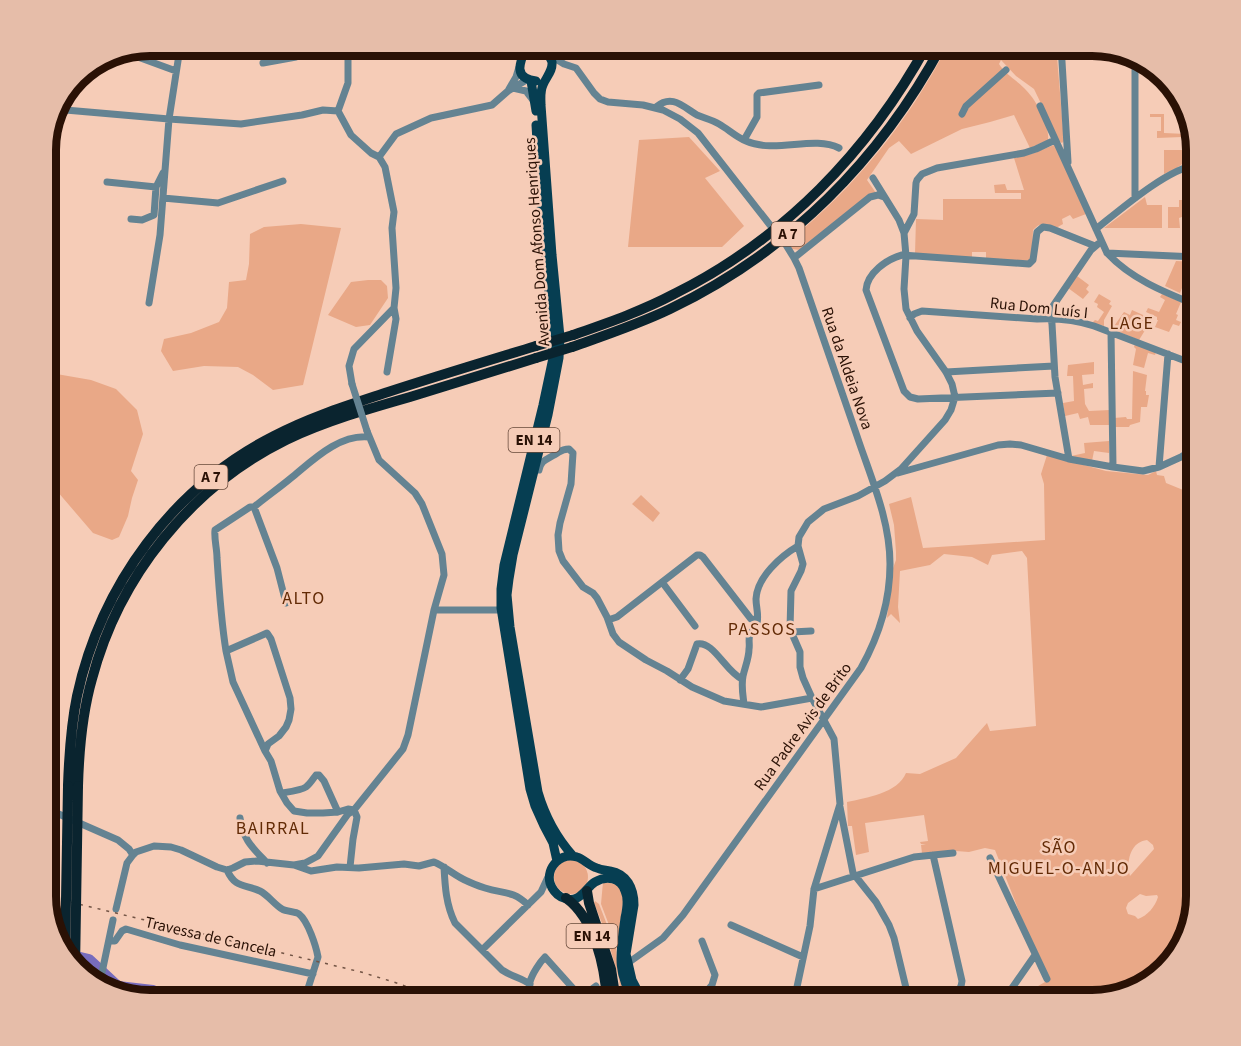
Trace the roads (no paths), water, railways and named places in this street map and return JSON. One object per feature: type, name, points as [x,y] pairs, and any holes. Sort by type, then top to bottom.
[{"type":"highway","name":"A 7","points":[[75,954],[73,786],[70,742],[77,696],[86,662],[112,597],[136,557],[165,521],[189,496],[234,459],[294,426],[347,405],[573,335],[642,309],[684,289],[734,260],[780,226],[830,179],[868,136],[903,87],[921,56]]},
{"type":"highway","name":"A 7","points":[[66,939],[73,786],[84,713],[92,678],[103,643],[117,611],[141,568],[168,532],[192,507],[236,470],[298,435],[353,414],[572,347],[644,321],[682,303],[733,274],[791,232],[842,185],[880,141],[906,106],[936,56]]},
{"type":"highway","name":"EN 14","points":[[589,888],[589,903],[611,969],[614,990]]},
{"type":"highway","name":"EN 14","points":[[563,897],[579,909],[589,927],[602,962],[606,990]]},
{"type":"main road","points":[[519,67],[522,56]]},
{"type":"main road","name":"Avenida Dom Afonso Henriques","points":[[548,56],[552,62],[541,93],[541,105],[560,337],[559,358],[507,595],[510,627],[541,803],[560,842],[573,856],[597,868],[620,874],[631,885],[634,905],[621,972],[629,990]]},
{"type":"main road","name":"Avenida Dom Afonso Henriques","points":[[519,67],[529,80],[535,102],[553,358],[504,565],[501,608],[530,789],[535,806],[553,843],[557,861]]},
{"type":"main road","points":[[529,80],[542,80],[548,75]]},
{"type":"main road","points":[[549,875],[557,861],[573,856]]},
{"type":"main road","name":"EN 14","points":[[587,864],[592,874],[589,888]]},
{"type":"main road","name":"EN 14","points":[[549,875],[552,888],[563,897]]},
{"type":"main road","name":"Avenida Dom Afonso Henriques","points":[[563,897],[580,897],[598,880],[611,878],[621,883],[625,889],[627,906],[625,956],[637,990]]},
{"type":"street","points":[[136,56],[176,71]]},
{"type":"street","points":[[149,303],[160,235],[169,119],[179,56]]},
{"type":"street","points":[[272,56],[273,61]]},
{"type":"street","points":[[348,56],[348,83],[338,111],[351,135],[379,157],[385,167],[394,212],[392,228],[396,320],[387,372]]},
{"type":"street","points":[[553,56],[564,64],[576,68],[600,99],[608,102],[656,107],[671,113],[694,129],[770,225]]},
{"type":"street","points":[[1062,56],[1068,168]]},
{"type":"street","points":[[263,63],[297,57]]},
{"type":"street","points":[[548,75],[564,64]]},
{"type":"street","points":[[1135,66],[1135,198]]},
{"type":"street","points":[[511,90],[519,67]]},
{"type":"street","points":[[962,114],[966,106],[1006,70]]},
{"type":"street","points":[[379,157],[396,134],[431,118],[492,105],[529,80]]},
{"type":"street","points":[[744,140],[757,117],[757,95],[759,93],[819,85]]},
{"type":"street","points":[[511,90],[522,89],[535,102]]},
{"type":"street","points":[[656,107],[667,101],[676,102],[718,123],[744,140],[762,146],[829,144],[838,148]]},
{"type":"street","points":[[1040,106],[1096,229],[1098,244],[1050,313],[1054,366],[1069,459]]},
{"type":"street","points":[[64,110],[241,124],[323,110],[338,111]]},
{"type":"street","points":[[904,233],[914,214],[916,183],[922,174],[937,168],[1024,153],[1057,143],[1064,146],[1067,143]]},
{"type":"street","points":[[131,219],[142,220],[154,215],[156,187],[165,168]]},
{"type":"street","points":[[1096,229],[1161,180],[1186,169]]},
{"type":"street","points":[[873,178],[902,225],[906,256],[904,300],[910,318],[946,372],[955,397],[945,420],[896,474],[858,496],[830,506],[816,514],[803,529],[798,546],[802,564],[791,591],[790,625],[800,652],[803,678],[836,744],[840,804],[851,867],[854,876],[876,902],[890,925],[908,990]]},
{"type":"street","points":[[163,198],[218,203],[283,181]]},
{"type":"street","points":[[107,182],[156,187]]},
{"type":"street","points":[[794,258],[870,197],[884,196]]},
{"type":"street","points":[[1058,393],[916,399],[910,397],[906,393],[866,290],[867,282],[883,264],[898,256],[1029,264],[1034,261],[1037,232],[1043,227],[1098,244],[1121,267],[1148,284],[1186,301]]},
{"type":"street","name":"Rua da Aldeia Nova","points":[[786,245],[794,258],[874,487]]},
{"type":"street","points":[[1107,253],[1186,257]]},
{"type":"street","points":[[1121,267],[1122,260],[1128,254]]},
{"type":"street","points":[[294,865],[318,856],[348,814],[354,810],[403,749],[444,575],[442,554],[422,504],[415,494],[379,460],[352,384],[349,366],[354,349],[394,308]]},
{"type":"street","name":"Rua Dom Luís I","points":[[910,318],[922,311],[1051,318],[1080,322],[1186,361]]},
{"type":"street","points":[[1111,332],[1113,467]]},
{"type":"street","points":[[1159,467],[1168,354]]},
{"type":"street","points":[[946,372],[1054,366]]},
{"type":"street","points":[[548,415],[551,419],[544,448],[551,456]]},
{"type":"street","points":[[354,810],[307,813],[294,811],[282,794],[272,762],[232,682],[222,625],[214,539],[215,530],[236,515],[254,507],[324,452],[347,439],[368,434]]},
{"type":"street","points":[[896,474],[998,445],[1010,444],[1069,459],[1143,471],[1159,467],[1186,454]]},
{"type":"street","points":[[531,481],[537,477],[540,464],[562,449],[571,450],[573,457],[571,484],[560,523],[558,545],[566,566],[583,587],[597,598],[619,642],[692,687],[724,701],[768,707],[812,698]]},
{"type":"street","name":"Rua Padre Avis de Brito","points":[[625,956],[650,948],[680,920],[866,661],[885,610],[890,578],[889,546],[884,518],[874,487]]},
{"type":"street","points":[[254,507],[286,603]]},
{"type":"street","points":[[744,704],[742,680],[749,654],[749,636],[757,620],[756,599],[761,584],[781,557],[798,546]]},
{"type":"street","points":[[608,620],[616,617],[697,555],[703,557],[751,619],[757,620]]},
{"type":"street","points":[[662,582],[694,626]]},
{"type":"street","points":[[434,610],[499,610]]},
{"type":"street","points":[[792,632],[811,631]]},
{"type":"street","points":[[226,651],[267,633],[271,639],[290,698],[291,709],[286,727],[268,744],[265,751]]},
{"type":"street","points":[[680,680],[688,669],[697,644],[700,643],[710,647],[742,680]]},
{"type":"street","points":[[282,794],[306,787],[316,775],[319,775],[338,812]]},
{"type":"street","points":[[796,990],[810,926],[814,888],[840,804]]},
{"type":"street","points":[[350,867],[357,817],[354,810]]},
{"type":"street","points":[[56,813],[118,840],[133,855]]},
{"type":"street","points":[[240,818],[242,833],[246,840],[267,863]]},
{"type":"street","points":[[832,826],[844,825]]},
{"type":"street","points":[[116,909],[127,863],[133,855],[154,846],[181,850],[227,870],[245,862],[257,861],[294,865],[311,871],[337,867],[359,868],[404,864],[419,866],[434,862],[464,880],[486,889],[511,893],[528,905]]},
{"type":"street","points":[[814,888],[914,857],[953,853]]},
{"type":"street","points":[[933,855],[962,981],[960,990]]},
{"type":"street","points":[[990,858],[1047,979]]},
{"type":"street","points":[[444,867],[446,892],[455,923],[502,970],[511,976],[525,980],[530,984],[532,990]]},
{"type":"street","points":[[227,870],[231,879],[238,884],[263,893],[281,909],[299,914],[306,923],[318,957],[308,990]]},
{"type":"street","points":[[482,950],[541,892],[549,875]]},
{"type":"street","points":[[818,875],[826,884]]},
{"type":"street","points":[[534,899],[549,894],[563,897]]},
{"type":"street","points":[[101,977],[113,921]]},
{"type":"street","points":[[731,925],[803,957]]},
{"type":"street","name":"Travessa de Cancela","points":[[109,940],[115,941],[126,929],[180,945],[313,974]]},
{"type":"street","points":[[702,941],[715,975],[708,990]]},
{"type":"street","points":[[625,956],[650,948]]},
{"type":"street","points":[[1011,990],[1035,955]]},
{"type":"street","points":[[530,984],[545,957],[575,990]]},
{"type":"street","points":[[591,990],[596,986]]},
{"type":"waterway","points":[[77,956],[89,959],[116,984]]},
{"type":"waterway","points":[[124,987],[153,990]]},
{"type":"railway","points":[[56,899],[361,972],[415,990]]},
{"type":"district","name":"LAGE","points":[[1132,323]]},
{"type":"district","name":"ALTO","points":[[304,598]]},
{"type":"district","name":"PASSOS","points":[[762,629]]},
{"type":"district","name":"BAIRRAL","points":[[273,828]]},
{"type":"district","name":"SÃO MIGUEL-O-ANJO","points":[[1059,857]]}]
